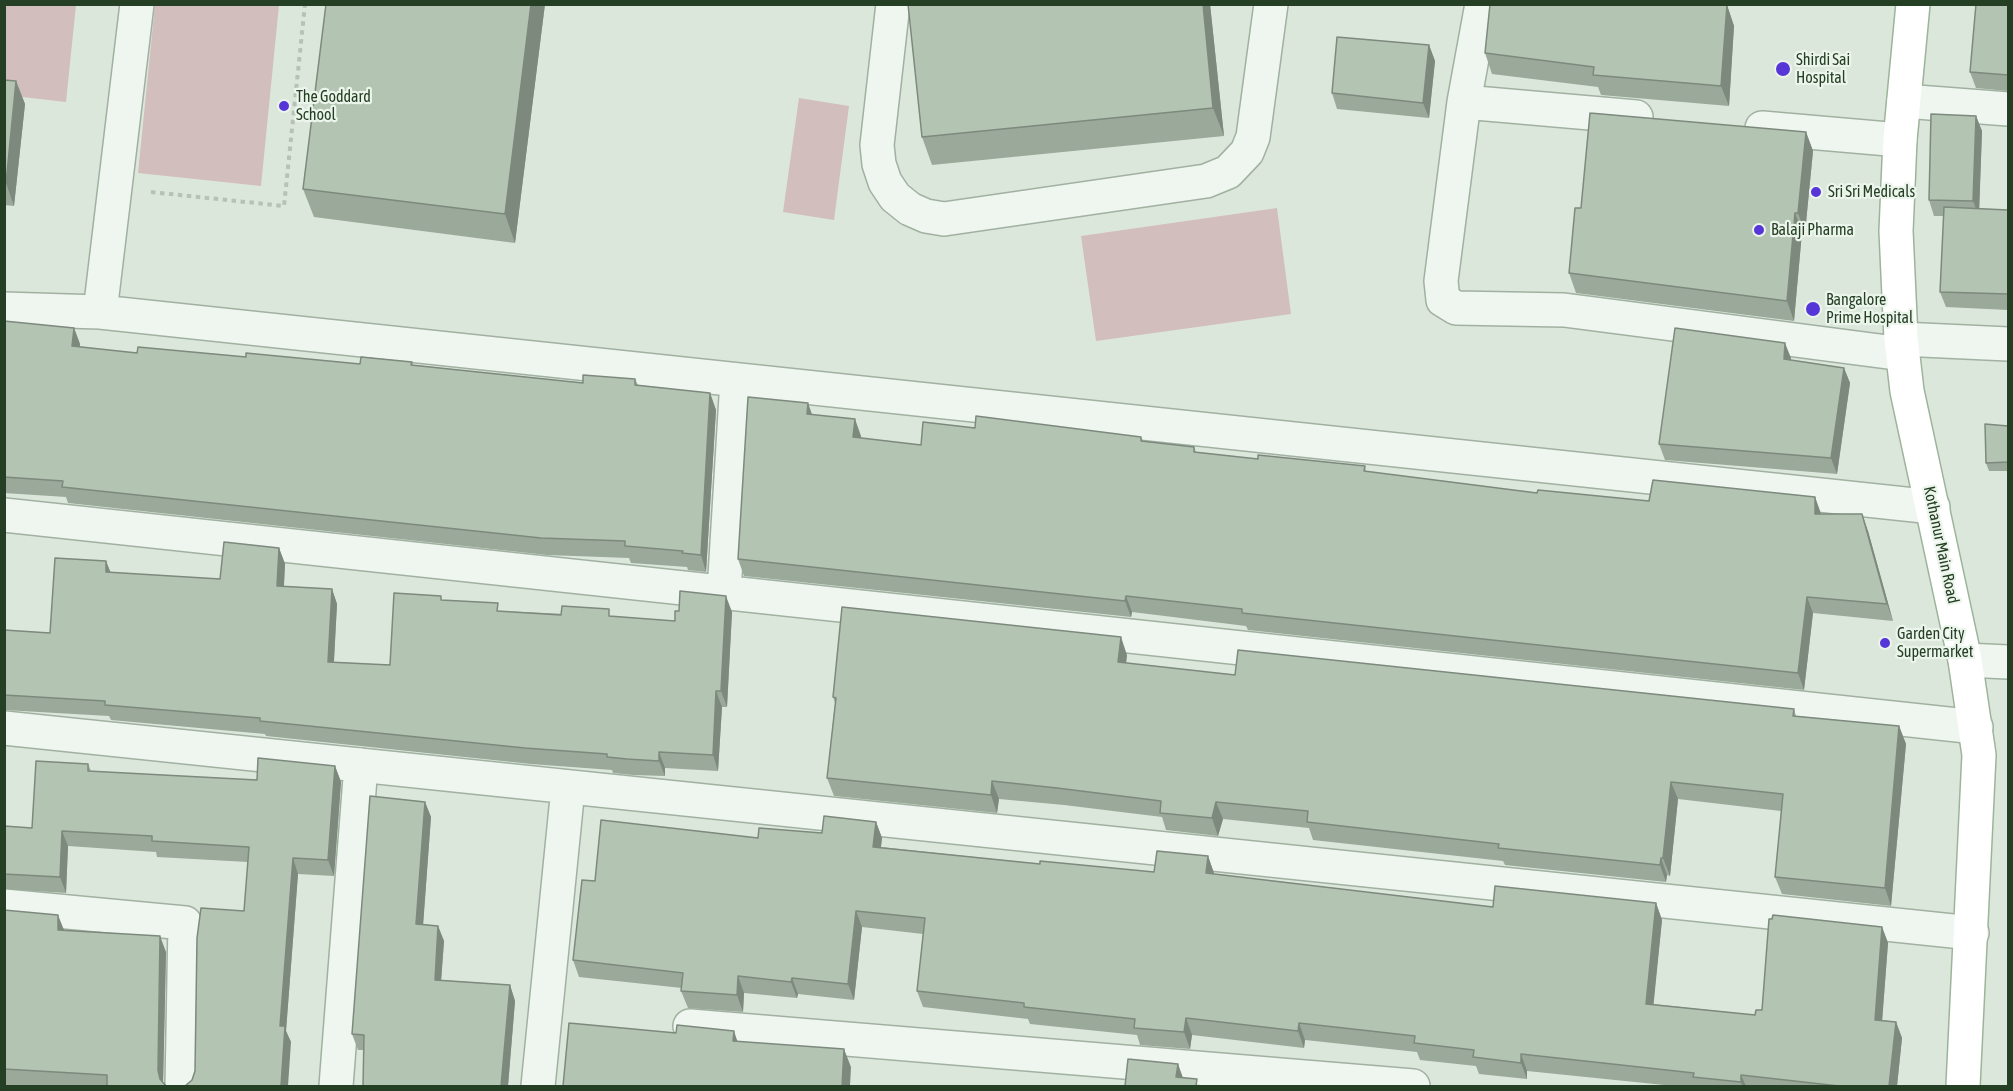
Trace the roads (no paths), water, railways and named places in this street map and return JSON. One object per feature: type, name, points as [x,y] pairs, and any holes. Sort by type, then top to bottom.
[{"type":"main road","name":"Kothanur Main Road","points":[[1913,4],[1900,140],[1896,231],[1902,346],[1907,391],[1965,660],[1979,755],[1963,1086]]},
{"type":"street","points":[[100,312],[137,4]]},
{"type":"street","points":[[893,4],[878,145],[879,164],[885,182],[895,197],[926,216],[944,219],[1206,181],[1228,172],[1247,152],[1253,137],[1271,4]]},
{"type":"street","points":[[1482,4],[1464,102],[1441,280],[1443,300],[1456,309],[1564,310],[1902,346],[2008,344]]},
{"type":"street","points":[[1904,101],[2008,109]]},
{"type":"street","points":[[1464,102],[1664,120]]},
{"type":"street","points":[[1735,126],[1900,140]]},
{"type":"street","points":[[4,309],[100,312],[1933,507]]},
{"type":"street","points":[[723,592],[737,380]]},
{"type":"street","points":[[4,515],[1976,727]]},
{"type":"street","points":[[1965,660],[2008,662]]},
{"type":"street","points":[[4,728],[1972,933]]},
{"type":"street","points":[[336,1086],[361,765]]},
{"type":"street","points":[[538,1086],[568,788]]},
{"type":"street","points":[[4,906],[185,923],[182,1086]]},
{"type":"street","points":[[690,1026],[1413,1086]]},
{"type":"place","name":"Shirdi Sai Hospital","points":[[1783,69]]},
{"type":"place","name":"The Goddard School","points":[[284,106]]},
{"type":"place","name":"Sri Sri Medicals","points":[[1816,192]]},
{"type":"place","name":"Balaji Pharma","points":[[1759,230]]},
{"type":"place","name":"Bangalore Prime Hospital","points":[[1813,309]]},
{"type":"place","name":"Garden City Supermarket","points":[[1885,643]]}]
